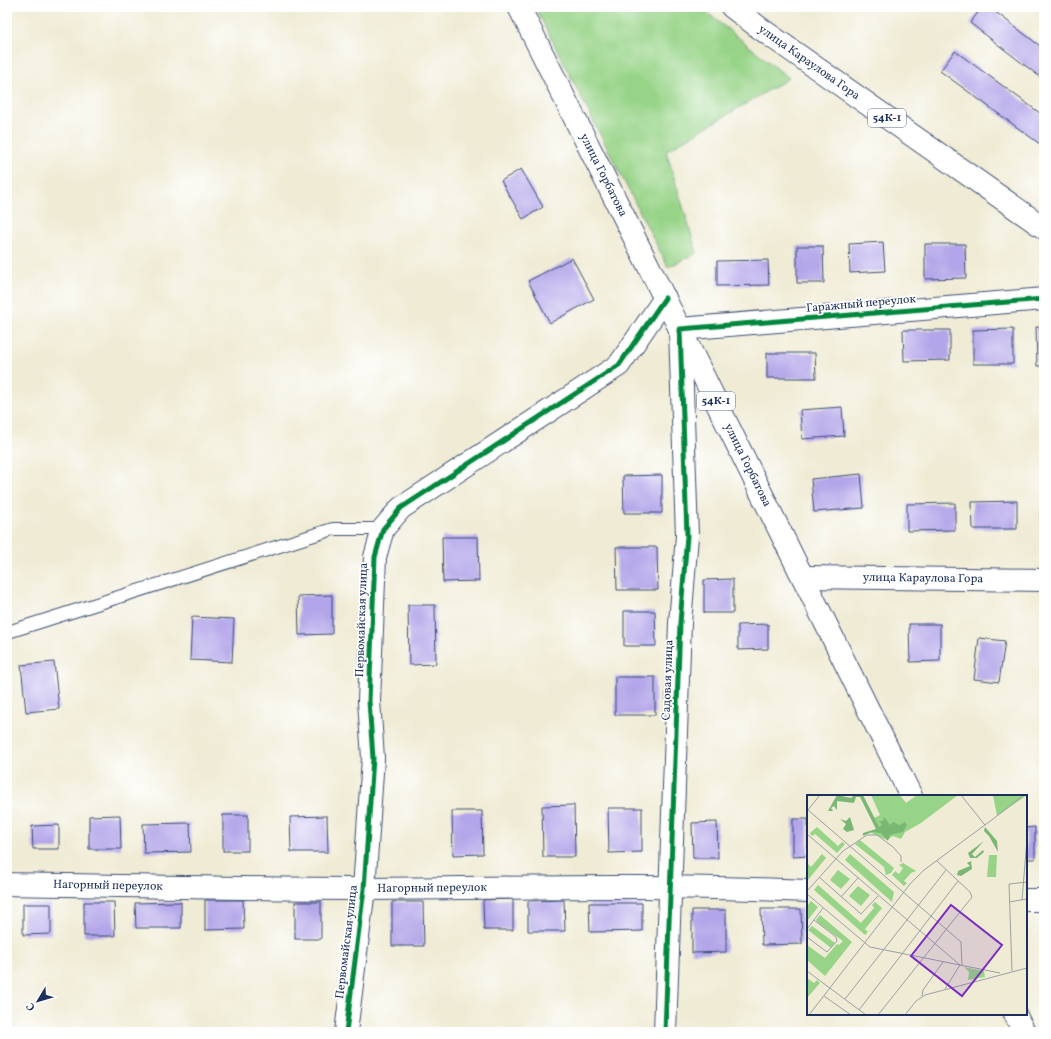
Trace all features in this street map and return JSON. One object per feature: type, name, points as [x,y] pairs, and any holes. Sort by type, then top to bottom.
[{"type":"street","name":"улица Горбатова","points":[[519,7],[665,298],[911,795]]},
{"type":"street","name":"улица Караулова Гора","points":[[732,7],[767,34],[1044,228]]},
{"type":"street","name":"Первомайская улица","points":[[346,1032],[364,889],[373,758],[369,701],[375,557],[383,528],[401,508],[618,366],[665,298]]},
{"type":"street","name":"Гаражный переулок","points":[[680,329],[1044,299]]},
{"type":"street","name":"Садовая улица","points":[[664,1032],[671,888],[680,623],[686,536],[680,329]]},
{"type":"street","name":"улица Караулова Гора","points":[[803,577],[1044,580]]},
{"type":"street","name":"Нагорный переулок","points":[[7,884],[364,889],[573,886],[746,888],[807,891]]},
{"type":"street","points":[[1027,900],[1044,900]]},
{"type":"street","points":[[1016,1015],[1024,1032]]},
{"type":"lane","points":[[8,632],[333,529],[383,528]]},
{"type":"green space","points":[[535,7],[700,7],[789,78],[666,151],[697,253],[668,267]]},
{"type":"building","points":[[982,7],[989,7],[1044,49],[1044,80],[970,23]]},
{"type":"building","points":[[955,51],[1044,116],[1044,147],[940,71]]},
{"type":"building","points":[[521,169],[543,207],[523,219],[501,181]]},
{"type":"building","points":[[883,242],[885,271],[850,273],[849,244]]},
{"type":"building","points":[[925,244],[965,244],[966,278],[925,279]]},
{"type":"building","points":[[797,246],[823,246],[824,283],[797,283]]},
{"type":"building","points":[[572,258],[594,299],[550,323],[528,281]]},
{"type":"building","points":[[768,260],[769,285],[717,286],[717,261]]},
{"type":"building","points":[[1036,327],[1044,327],[1044,366],[1037,366]]},
{"type":"building","points":[[1013,329],[1013,364],[973,364],[973,330]]},
{"type":"building","points":[[903,330],[950,330],[950,360],[904,361]]},
{"type":"building","points":[[767,353],[815,353],[816,378],[767,378]]},
{"type":"building","points":[[842,407],[844,436],[802,439],[800,410]]},
{"type":"building","points":[[861,474],[864,508],[814,512],[811,479]]},
{"type":"building","points":[[662,475],[662,513],[624,513],[623,476]]},
{"type":"building","points":[[1017,501],[1017,529],[973,529],[972,502]]},
{"type":"building","points":[[955,503],[955,530],[907,531],[907,504]]},
{"type":"building","points":[[1041,511],[1044,511],[1044,532],[1041,532]]},
{"type":"building","points":[[442,537],[478,537],[479,581],[443,582]]},
{"type":"building","points":[[616,547],[657,547],[658,590],[617,590]]},
{"type":"building","points":[[733,579],[733,613],[704,613],[704,580]]},
{"type":"building","points":[[332,595],[332,634],[299,635],[298,596]]},
{"type":"building","points":[[408,605],[435,605],[436,664],[409,665]]},
{"type":"building","points":[[624,611],[655,611],[656,646],[624,646]]},
{"type":"building","points":[[192,617],[234,619],[232,662],[190,660]]},
{"type":"building","points":[[768,624],[768,649],[738,650],[738,625]]},
{"type":"building","points":[[909,624],[940,624],[940,661],[910,662]]},
{"type":"building","points":[[979,638],[1005,641],[999,682],[974,679]]},
{"type":"building","points":[[54,662],[59,709],[26,712],[21,665]]},
{"type":"building","points":[[615,677],[655,677],[655,715],[615,715]]},
{"type":"building","points":[[574,805],[575,857],[543,857],[542,806]]},
{"type":"building","points":[[608,808],[642,808],[642,852],[609,853]]},
{"type":"building","points":[[452,811],[482,811],[483,854],[453,855]]},
{"type":"building","points":[[120,815],[121,849],[89,849],[89,816]]},
{"type":"building","points":[[223,815],[248,815],[248,851],[223,851]]},
{"type":"building","points":[[327,816],[328,852],[291,852],[290,817]]},
{"type":"building","points":[[793,819],[807,819],[807,856],[793,857]]},
{"type":"building","points":[[717,822],[718,858],[693,858],[692,823]]},
{"type":"building","points":[[190,823],[191,852],[144,853],[143,824]]},
{"type":"building","points":[[59,825],[59,849],[33,849],[32,826]]},
{"type":"building","points":[[1035,827],[1035,859],[1027,859],[1027,828]]},
{"type":"building","points":[[513,899],[513,930],[484,930],[483,900]]},
{"type":"building","points":[[205,900],[243,900],[244,929],[205,930]]},
{"type":"building","points":[[564,900],[565,931],[528,931],[528,901]]},
{"type":"building","points":[[84,902],[114,902],[115,936],[84,936]]},
{"type":"building","points":[[181,902],[181,928],[136,928],[135,903]]},
{"type":"building","points":[[295,902],[321,902],[321,939],[295,939]]},
{"type":"building","points":[[392,902],[423,902],[424,946],[392,946]]},
{"type":"building","points":[[589,903],[642,903],[642,931],[590,932]]},
{"type":"building","points":[[23,904],[51,904],[51,934],[23,935]]},
{"type":"building","points":[[761,909],[801,909],[802,944],[762,945]]},
{"type":"building","points":[[692,910],[726,910],[726,952],[692,953]]},
{"type":"cycle path","points":[[346,1032],[364,889],[373,758],[369,701],[375,557],[383,529],[401,508],[619,365],[665,298]]},
{"type":"cycle path","points":[[665,1032],[680,623],[687,536],[680,329],[1044,299]]}]
